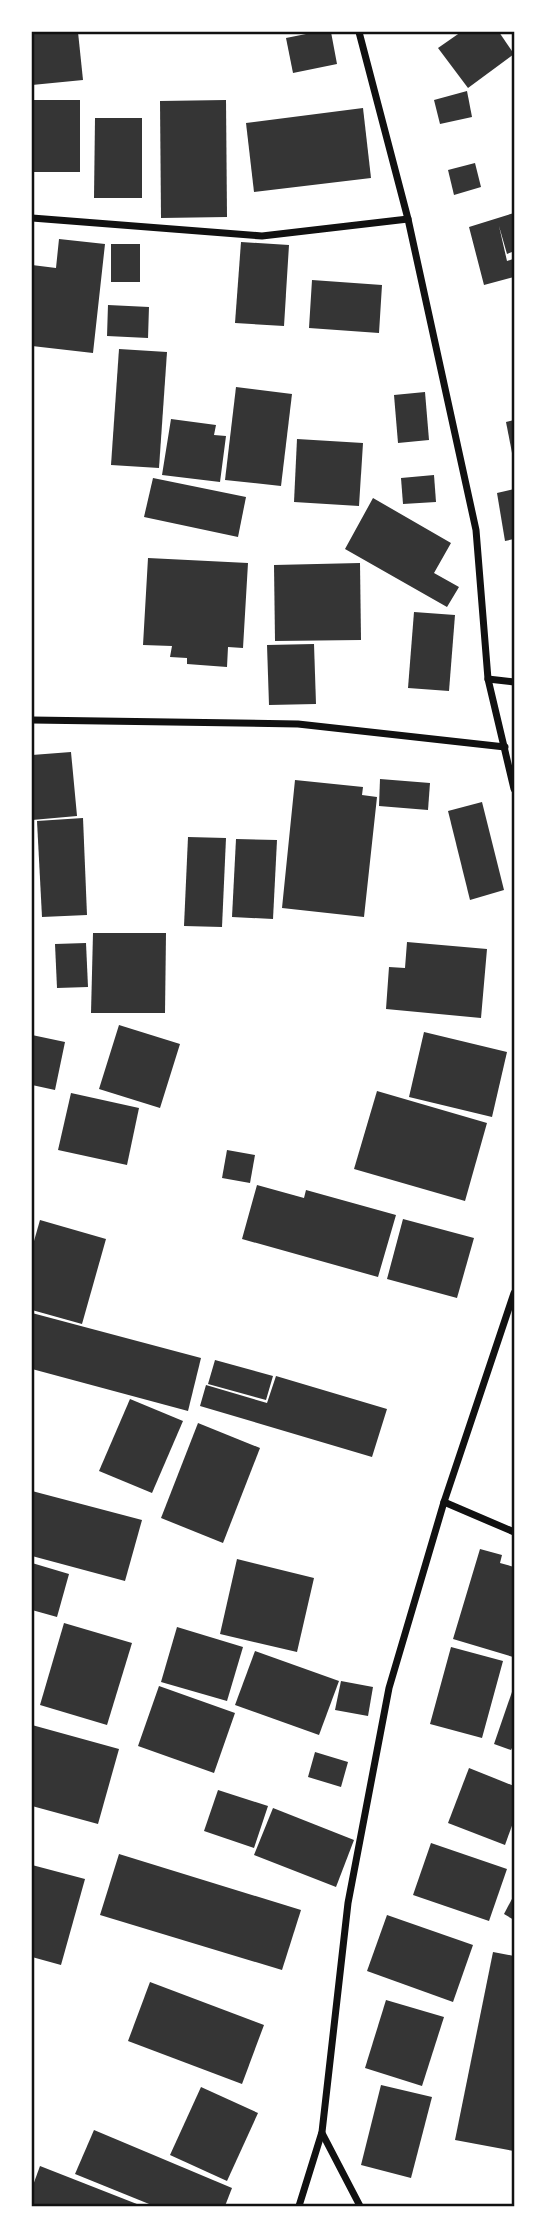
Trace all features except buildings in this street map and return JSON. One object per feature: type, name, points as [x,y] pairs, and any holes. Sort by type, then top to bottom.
[{"type":"street","points":[[359,32],[408,219],[476,530],[488,679],[514,789]]},
{"type":"street","points":[[32,218],[262,236],[408,219]]},
{"type":"street","points":[[488,679],[514,682]]},
{"type":"street","points":[[32,720],[298,724],[505,747]]},
{"type":"street","points":[[299,2207],[322,2132],[348,1903],[384,1714],[444,1502],[514,1293]]},
{"type":"street","points":[[444,1502],[514,1532]]},
{"type":"street","points":[[322,2132],[360,2207]]}]
